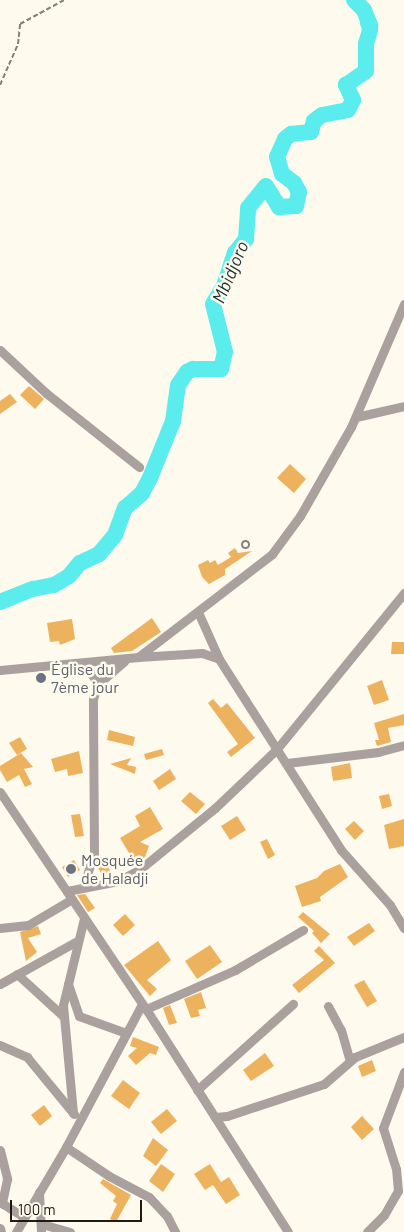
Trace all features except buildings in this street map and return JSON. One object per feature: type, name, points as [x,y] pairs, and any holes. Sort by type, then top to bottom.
[{"type":"street","points":[[138,657],[198,612],[284,541],[356,417],[404,304]]},
{"type":"street","points":[[0,350],[46,393],[139,467]]},
{"type":"street","points":[[356,417],[404,406]]},
{"type":"street","points":[[0,928],[28,925],[84,885],[118,881],[139,870],[215,808],[276,750],[404,593]]},
{"type":"street","points":[[198,612],[219,659],[341,850],[401,916],[404,928]]},
{"type":"street","points":[[0,670],[202,653],[219,659]]},
{"type":"street","points":[[84,885],[94,852],[93,714],[98,684],[124,661]]},
{"type":"street","points":[[84,663],[98,684]]},
{"type":"street","points":[[286,763],[378,752],[404,745]]},
{"type":"street","points":[[0,792],[144,1007],[288,1232]]},
{"type":"street","points":[[76,1117],[63,1016],[67,976],[84,918]]},
{"type":"street","points":[[16,1232],[66,1146],[76,1117],[126,1033],[144,1007],[235,970],[303,930]]},
{"type":"street","points":[[1,985],[17,974],[77,941]]},
{"type":"street","points":[[17,974],[63,1016]]},
{"type":"street","points":[[67,976],[70,993],[79,1016],[126,1033]]},
{"type":"street","points":[[197,1090],[293,1004]]},
{"type":"street","points":[[328,1006],[341,1030],[350,1061]]},
{"type":"street","points":[[215,1117],[227,1116],[324,1084],[350,1061],[376,1046],[404,1037]]},
{"type":"street","points":[[0,1045],[26,1057],[76,1117]]},
{"type":"street","points":[[367,1232],[384,1215],[398,1191],[396,1169],[383,1128],[404,1072]]},
{"type":"street","points":[[66,1146],[109,1176],[149,1197],[167,1216],[175,1232]]},
{"type":"street","points":[[0,1150],[7,1180],[1,1202],[24,1217]]},
{"type":"street","points":[[39,1192],[42,1228],[70,1232]]},
{"type":"street","points":[[0,1228],[1,1232]]},
{"type":"path","points":[[0,85],[18,44],[20,24],[64,0]]},
{"type":"waterway","name":"Mbidjoro","points":[[0,602],[33,589],[54,585],[69,576],[80,563],[99,554],[115,535],[125,508],[142,493],[150,478],[173,421],[178,385],[187,372],[193,369],[221,369],[225,352],[213,304],[224,286],[235,253],[246,239],[248,208],[266,186],[279,207],[296,206],[299,192],[294,183],[282,174],[277,157],[285,139],[291,134],[311,132],[314,121],[322,115],[348,110],[353,100],[346,85],[366,71],[366,44],[370,30],[368,22],[370,25],[364,10],[354,0]]},
{"type":"place","name":"Église du 7ème jour","points":[[41,678]]},
{"type":"place","name":"Mosquée de Haladji","points":[[71,869]]}]
